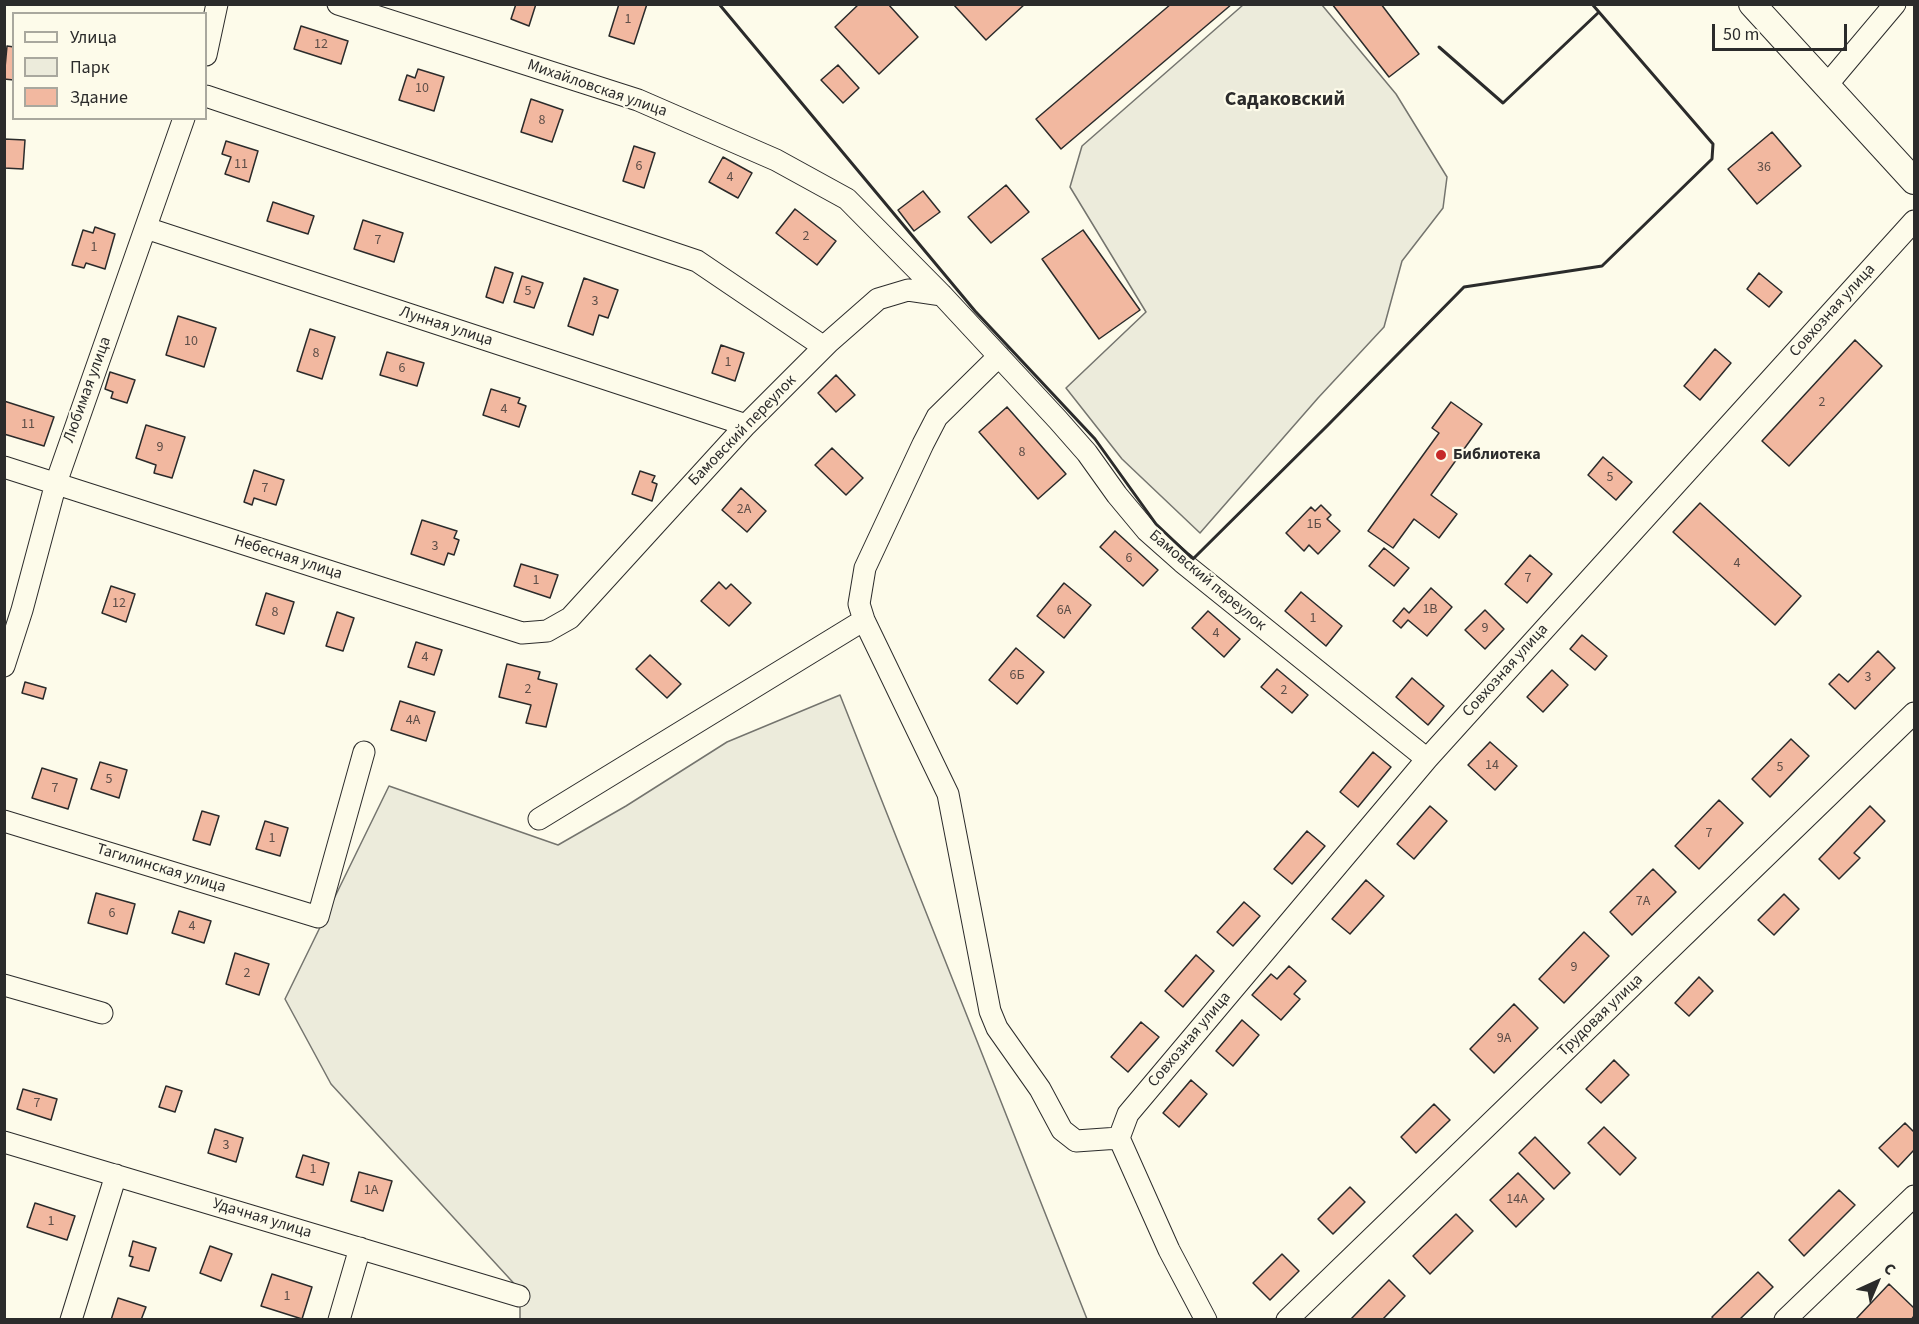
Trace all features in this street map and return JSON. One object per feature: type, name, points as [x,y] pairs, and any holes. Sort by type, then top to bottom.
[{"type":"main road","points":[[1752,4],[1914,181]]},
{"type":"street","points":[[207,50],[217,4]]},
{"type":"street","name":"Михайловская улица","points":[[338,4],[638,100],[776,160],[847,199]]},
{"type":"street","points":[[1826,86],[1896,4]]},
{"type":"street","points":[[207,96],[697,261],[824,347]]},
{"type":"street","name":"Любимая улица","points":[[4,666],[56,483],[183,120]]},
{"type":"street","name":"Бамовский переулок","points":[[847,199],[942,295],[1087,453],[1117,495],[1147,531],[1190,569],[1427,759]]},
{"type":"street","name":"Совхозная улица","points":[[1119,1138],[1128,1114],[1427,759],[1914,221]]},
{"type":"street","name":"Лунная улица","points":[[146,228],[746,425]]},
{"type":"street","name":"Бамовский переулок","points":[[570,618],[746,425],[824,347],[878,299],[908,290],[942,295]]},
{"type":"street","points":[[999,356],[938,417],[922,444],[865,568],[859,603],[864,620],[948,794],[990,1011],[997,1028],[1040,1089],[1062,1130],[1076,1141],[1119,1138],[1169,1250],[1206,1320]]},
{"type":"street","name":"Небесная улица","points":[[4,467],[522,633],[547,631],[570,618]]},
{"type":"street","points":[[539,819],[864,620]]},
{"type":"street","name":"Трудовая улица","points":[[1287,1320],[1914,713]]},
{"type":"street","name":"Тагилинская улица","points":[[4,821],[318,917],[364,752]]},
{"type":"street","points":[[4,985],[102,1013]]},
{"type":"street","name":"Удачная улица","points":[[4,1142],[519,1296]]},
{"type":"street","points":[[71,1320],[116,1175]]},
{"type":"street","points":[[1785,1320],[1914,1196]]},
{"type":"street","points":[[339,1320],[360,1248]]},
{"type":"green space","points":[[1243,5],[1322,5],[1396,94],[1447,177],[1443,208],[1402,261],[1384,327],[1318,398],[1200,533],[1122,459],[1066,388],[1146,312],[1070,187],[1082,146]]},
{"type":"green space","points":[[840,695],[1087,1319],[520,1319],[520,1290],[331,1084],[285,999],[389,786],[558,845],[626,806],[727,742]]},
{"type":"building","points":[[516,4],[536,4],[529,26],[511,19]]},
{"type":"building","points":[[619,4],[647,4],[634,44],[609,36]]},
{"type":"building","points":[[859,4],[888,4],[918,37],[879,74],[835,27]]},
{"type":"building","points":[[953,4],[1025,4],[986,40]]},
{"type":"building","points":[[1171,4],[1232,4],[1061,149],[1036,119]]},
{"type":"building","points":[[1332,4],[1381,4],[1419,54],[1389,77]]},
{"type":"building","points":[[301,26],[348,41],[341,64],[294,49]]},
{"type":"building","points":[[7,46],[12,47],[12,80],[4,79]]},
{"type":"building","points":[[838,65],[859,88],[843,103],[821,80]]},
{"type":"building","points":[[418,69],[444,77],[434,111],[399,100],[407,75],[415,78]]},
{"type":"building","points":[[531,99],[563,110],[552,142],[521,132]]},
{"type":"building","points":[[1772,132],[1801,166],[1757,204],[1728,169]]},
{"type":"building","points":[[4,139],[25,140],[23,169],[4,168]]},
{"type":"building","points":[[226,141],[258,151],[249,182],[225,174],[231,157],[222,154]]},
{"type":"building","points":[[634,146],[655,153],[644,188],[623,181]]},
{"type":"building","points":[[723,157],[752,173],[738,198],[709,182]]},
{"type":"building","points":[[1006,185],[1029,212],[991,243],[968,217]]},
{"type":"building","points":[[923,191],[940,212],[914,231],[898,210]]},
{"type":"building","points":[[273,202],[314,216],[308,234],[267,221]]},
{"type":"building","points":[[795,209],[836,241],[817,265],[776,233]]},
{"type":"building","points":[[363,220],[403,233],[394,262],[354,249]]},
{"type":"building","points":[[95,227],[115,234],[105,269],[86,263],[84,268],[72,265],[83,230],[93,233]]},
{"type":"building","points":[[1083,230],[1140,310],[1099,339],[1042,259]]},
{"type":"building","points":[[495,267],[513,273],[503,303],[486,297]]},
{"type":"building","points":[[1759,273],[1782,292],[1769,307],[1747,289]]},
{"type":"building","points":[[522,276],[543,283],[534,308],[514,302]]},
{"type":"building","points":[[584,278],[618,290],[608,318],[599,315],[593,335],[568,326]]},
{"type":"building","points":[[178,316],[216,328],[204,367],[166,355]]},
{"type":"building","points":[[310,329],[335,337],[322,379],[297,371]]},
{"type":"building","points":[[1855,340],[1882,366],[1789,466],[1762,441]]},
{"type":"building","points":[[721,345],[744,353],[735,381],[712,373]]},
{"type":"building","points":[[1715,349],[1731,363],[1700,400],[1684,386]]},
{"type":"building","points":[[387,352],[424,363],[417,386],[380,375]]},
{"type":"building","points":[[110,372],[135,380],[127,403],[111,398],[113,392],[105,389]]},
{"type":"building","points":[[836,375],[855,395],[836,412],[818,393]]},
{"type":"building","points":[[491,389],[520,398],[518,403],[526,406],[519,427],[483,415]]},
{"type":"building","points":[[4,401],[54,417],[44,446],[4,434]]},
{"type":"building","points":[[1451,402],[1482,424],[1431,495],[1457,514],[1439,538],[1414,519],[1393,548],[1368,531],[1439,433],[1432,428]]},
{"type":"building","points":[[1007,407],[1066,474],[1038,499],[979,432]]},
{"type":"building","points":[[146,425],[185,437],[172,478],[154,473],[156,465],[136,458]]},
{"type":"building","points":[[832,448],[863,478],[846,495],[815,465]]},
{"type":"building","points":[[1603,457],[1632,482],[1616,500],[1588,475]]},
{"type":"building","points":[[254,470],[284,480],[276,505],[254,498],[252,505],[244,502]]},
{"type":"building","points":[[640,471],[655,476],[652,482],[657,484],[652,501],[632,494]]},
{"type":"building","points":[[741,488],[766,511],[747,532],[722,510]]},
{"type":"building","points":[[1700,503],[1801,596],[1775,625],[1673,532]]},
{"type":"building","points":[[1321,505],[1331,515],[1327,519],[1340,531],[1318,554],[1309,545],[1304,551],[1286,533],[1311,507],[1315,511]]},
{"type":"building","points":[[422,520],[457,531],[454,538],[459,540],[454,555],[448,553],[444,565],[411,554]]},
{"type":"building","points":[[1115,531],[1158,570],[1143,586],[1100,547]]},
{"type":"building","points":[[1384,548],[1409,568],[1394,586],[1369,566]]},
{"type":"building","points":[[1530,555],[1552,574],[1527,603],[1505,584]]},
{"type":"building","points":[[521,564],[558,575],[550,598],[514,586]]},
{"type":"building","points":[[719,582],[726,589],[731,584],[751,603],[729,626],[701,601]]},
{"type":"building","points":[[1064,583],[1091,605],[1064,638],[1037,616]]},
{"type":"building","points":[[111,586],[135,594],[126,622],[102,613]]},
{"type":"building","points":[[1431,588],[1452,607],[1427,636],[1408,620],[1401,628],[1393,621],[1404,608],[1409,613]]},
{"type":"building","points":[[1301,592],[1342,626],[1326,646],[1285,611]]},
{"type":"building","points":[[266,593],[294,602],[284,634],[256,625]]},
{"type":"building","points":[[1485,610],[1504,629],[1485,649],[1465,630]]},
{"type":"building","points":[[1208,611],[1240,639],[1224,657],[1192,628]]},
{"type":"building","points":[[337,612],[354,618],[343,651],[326,646]]},
{"type":"building","points":[[1582,635],[1607,656],[1595,670],[1570,649]]},
{"type":"building","points":[[416,642],[442,650],[434,675],[408,667]]},
{"type":"building","points":[[1016,648],[1044,672],[1017,704],[989,680]]},
{"type":"building","points":[[1878,651],[1895,668],[1855,709],[1829,684],[1839,674],[1848,682]]},
{"type":"building","points":[[650,655],[681,684],[667,698],[636,669]]},
{"type":"building","points":[[507,664],[540,672],[538,679],[557,684],[546,727],[526,723],[531,705],[499,697]]},
{"type":"building","points":[[1277,669],[1308,695],[1292,713],[1261,687]]},
{"type":"building","points":[[1552,670],[1568,685],[1543,712],[1527,697]]},
{"type":"building","points":[[1412,678],[1444,706],[1428,725],[1396,697]]},
{"type":"building","points":[[25,682],[46,688],[43,699],[22,693]]},
{"type":"building","points":[[400,701],[435,712],[426,741],[391,730]]},
{"type":"building","points":[[1791,739],[1809,756],[1770,797],[1752,779]]},
{"type":"building","points":[[1490,742],[1517,766],[1495,790],[1468,765]]},
{"type":"building","points":[[1373,752],[1391,767],[1358,807],[1340,792]]},
{"type":"building","points":[[100,762],[127,770],[119,798],[91,789]]},
{"type":"building","points":[[42,768],[77,779],[68,809],[32,798]]},
{"type":"building","points":[[1719,800],[1743,823],[1699,869],[1675,846]]},
{"type":"building","points":[[1430,806],[1447,821],[1414,859],[1397,844]]},
{"type":"building","points":[[1870,806],[1885,821],[1854,853],[1860,858],[1839,879],[1819,859]]},
{"type":"building","points":[[202,811],[219,816],[210,845],[193,840]]},
{"type":"building","points":[[265,821],[288,828],[280,856],[256,849]]},
{"type":"building","points":[[1307,831],[1325,846],[1292,884],[1274,869]]},
{"type":"building","points":[[1653,869],[1676,892],[1632,935],[1610,912]]},
{"type":"building","points":[[1366,880],[1384,896],[1350,934],[1332,919]]},
{"type":"building","points":[[96,893],[135,904],[127,934],[88,923]]},
{"type":"building","points":[[1784,894],[1799,909],[1774,935],[1758,920]]},
{"type":"building","points":[[1244,902],[1260,916],[1233,946],[1217,932]]},
{"type":"building","points":[[179,911],[211,921],[204,943],[172,933]]},
{"type":"building","points":[[1584,932],[1609,956],[1564,1003],[1539,979]]},
{"type":"building","points":[[235,953],[269,964],[259,995],[226,984]]},
{"type":"building","points":[[1196,955],[1214,971],[1183,1007],[1165,991]]},
{"type":"building","points":[[1289,966],[1306,981],[1294,994],[1300,999],[1281,1020],[1252,995],[1271,974],[1277,979]]},
{"type":"building","points":[[1699,977],[1713,991],[1689,1016],[1675,1003]]},
{"type":"building","points":[[1514,1004],[1538,1028],[1494,1073],[1470,1049]]},
{"type":"building","points":[[1242,1020],[1259,1035],[1233,1066],[1216,1051]]},
{"type":"building","points":[[1141,1022],[1159,1037],[1128,1072],[1111,1057]]},
{"type":"building","points":[[1614,1060],[1629,1075],[1601,1103],[1586,1089]]},
{"type":"building","points":[[1191,1080],[1207,1094],[1179,1127],[1163,1113]]},
{"type":"building","points":[[166,1086],[182,1091],[175,1112],[159,1107]]},
{"type":"building","points":[[23,1089],[57,1099],[51,1120],[17,1109]]},
{"type":"building","points":[[1434,1104],[1450,1120],[1416,1153],[1401,1137]]},
{"type":"building","points":[[1905,1123],[1914,1132],[1914,1150],[1898,1167],[1879,1148]]},
{"type":"building","points":[[1604,1127],[1636,1158],[1620,1175],[1588,1143]]},
{"type":"building","points":[[215,1129],[243,1138],[236,1162],[208,1153]]},
{"type":"building","points":[[1535,1137],[1570,1173],[1554,1189],[1519,1153]]},
{"type":"building","points":[[303,1155],[329,1163],[323,1185],[296,1177]]},
{"type":"building","points":[[359,1172],[392,1181],[383,1211],[351,1201]]},
{"type":"building","points":[[1518,1173],[1544,1199],[1516,1227],[1490,1200]]},
{"type":"building","points":[[1350,1187],[1365,1202],[1333,1234],[1318,1219]]},
{"type":"building","points":[[1839,1190],[1855,1205],[1804,1256],[1789,1240]]},
{"type":"building","points":[[35,1203],[75,1216],[67,1240],[27,1227]]},
{"type":"building","points":[[1456,1214],[1473,1231],[1430,1274],[1413,1256]]},
{"type":"building","points":[[133,1241],[156,1248],[149,1271],[130,1266],[133,1257],[129,1256]]},
{"type":"building","points":[[210,1246],[232,1254],[221,1281],[200,1273]]},
{"type":"building","points":[[1282,1254],[1299,1271],[1270,1300],[1253,1283]]},
{"type":"building","points":[[1758,1272],[1773,1287],[1739,1320],[1714,1320],[1712,1317]]},
{"type":"building","points":[[272,1274],[312,1287],[302,1319],[261,1306]]},
{"type":"building","points":[[1389,1280],[1405,1296],[1382,1320],[1350,1320]]},
{"type":"building","points":[[1889,1284],[1914,1308],[1914,1316],[1911,1320],[1855,1320]]},
{"type":"building","points":[[118,1298],[146,1307],[141,1320],[111,1320]]},
{"type":"wall","points":[[719,4],[975,311],[1095,439],[1156,524],[1193,559],[1464,287],[1602,266],[1712,159],[1713,144],[1592,4]]},
{"type":"wall","points":[[1439,47],[1503,103],[1599,12]]},
{"type":"place","name":"Библиотека","points":[[1441,455]]},
{"type":"district","name":"Садаковский","points":[[1285,101]]}]
